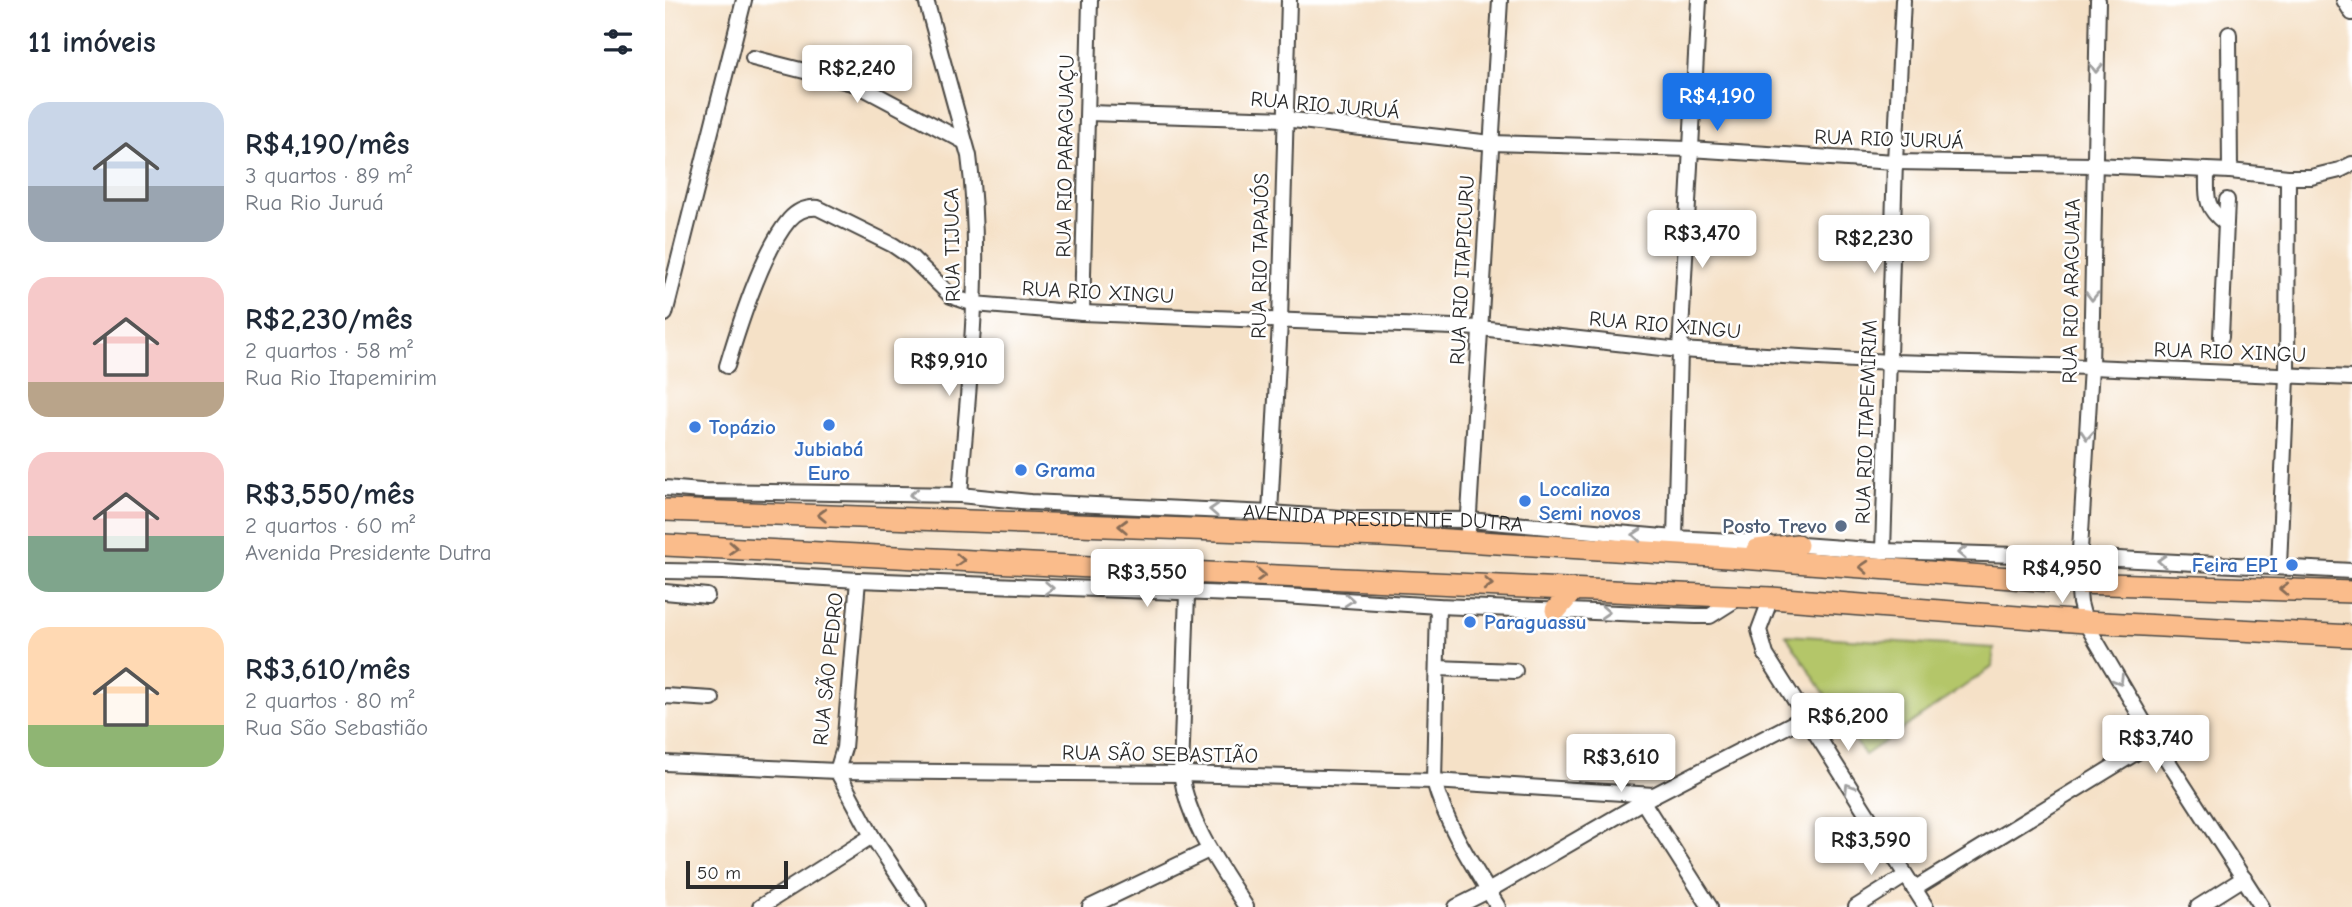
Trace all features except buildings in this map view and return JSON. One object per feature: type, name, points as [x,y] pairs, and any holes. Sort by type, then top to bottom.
[{"type":"highway","name":"AVENIDA PRESIDENTE DUTRA","points":[[665,510],[1029,512],[1467,542],[1713,555],[1929,562],[2078,583],[2352,592]]},
{"type":"highway","points":[[1356,519],[1382,536]]},
{"type":"highway","points":[[665,545],[1187,572],[1741,596],[2085,621],[2352,636]]},
{"type":"highway","points":[[1713,555],[1797,545]]},
{"type":"highway","points":[[1556,610],[1574,589]]},
{"type":"street","points":[[665,314],[744,0]]},
{"type":"street","name":"RUA TIJUCA","points":[[926,0],[965,142],[972,182],[974,304],[960,495]]},
{"type":"street","name":"RUA RIO PARAGUAÇU","points":[[1082,313],[1090,0]]},
{"type":"street","name":"RUA RIO TAPAJÓS","points":[[1271,513],[1280,322],[1289,0]]},
{"type":"street","name":"RUA RIO ITAPICURU","points":[[1467,542],[1500,0]]},
{"type":"street","points":[[1675,538],[1680,350],[1699,0]]},
{"type":"street","name":"RUA RIO ITAPEMIRIM","points":[[1883,551],[1895,162],[1903,0]]},
{"type":"street","name":"RUA RIO ARAGUAIA","points":[[2098,0],[2091,367],[2079,557],[2080,603],[2085,621],[2155,741],[2262,907]]},
{"type":"street","points":[[2344,0],[2352,13]]},
{"type":"street","points":[[2229,34],[2230,172]]},
{"type":"street","points":[[753,58],[856,84],[965,142]]},
{"type":"street","name":"RUA RIO JURUÁ","points":[[1088,113],[1285,119],[1491,143],[1689,149],[1895,162],[2094,165],[2288,177],[2311,177],[2352,164]]},
{"type":"street","points":[[2207,172],[2207,202],[2215,215],[2225,223]]},
{"type":"street","points":[[2279,566],[2287,376],[2288,177]]},
{"type":"street","points":[[2221,337],[2227,200]]},
{"type":"street","points":[[727,366],[763,267],[789,221],[808,207],[818,208],[893,245],[912,258],[951,296],[974,304]]},
{"type":"street","name":"RUA RIO XINGU","points":[[974,304],[1082,313],[1480,328],[1680,350],[1890,362],[2352,378]]},
{"type":"street","name":"AVENIDA PRESIDENTE DUTRA","points":[[665,488],[701,491],[960,495],[1029,512],[1271,513],[1356,519],[1469,520],[1675,538],[1883,551],[1929,562],[2079,557],[2352,571]]},
{"type":"street","points":[[2188,586],[2191,562]]},
{"type":"street","points":[[665,571],[1284,596],[1438,606],[1710,615],[1741,596]]},
{"type":"street","name":"RUA SÃO PEDRO","points":[[858,580],[844,748],[837,771],[872,836],[919,907]]},
{"type":"street","points":[[665,592],[707,596]]},
{"type":"street","points":[[1188,593],[1181,775],[1184,795],[1193,820],[1209,850],[1246,907]]},
{"type":"street","points":[[1771,598],[1760,625],[1762,642],[1773,667],[1926,907]]},
{"type":"street","points":[[1438,606],[1434,781],[1450,825],[1498,907]]},
{"type":"street","points":[[1437,668],[1515,671]]},
{"type":"street","points":[[665,696],[712,699]]},
{"type":"street","points":[[1456,907],[1649,799],[1805,717]]},
{"type":"street","points":[[1915,889],[2155,741]]},
{"type":"street","name":"RUA SÃO SEBASTIÃO","points":[[665,764],[837,771],[1434,781],[1649,799]]},
{"type":"street","points":[[1649,799],[1710,907]]},
{"type":"street","points":[[760,907],[872,836]]},
{"type":"street","points":[[1090,907],[1209,850]]},
{"type":"street","points":[[1856,907],[1905,876]]},
{"type":"street","points":[[2198,907],[2243,878]]},
{"type":"green space","points":[[1786,635],[1994,648],[1992,667],[1865,755]]},
{"type":"place","name":"Jubiabá Euro","points":[[829,425]]},
{"type":"place","name":"Topázio","points":[[695,427]]},
{"type":"place","name":"Grama","points":[[1021,470]]},
{"type":"place","name":"Localiza Semi novos","points":[[1525,501]]},
{"type":"place","name":"Posto Trevo","points":[[1841,526]]},
{"type":"place","name":"Feira EPI","points":[[2292,565]]},
{"type":"place","name":"Paraguassu","points":[[1470,622]]}]
